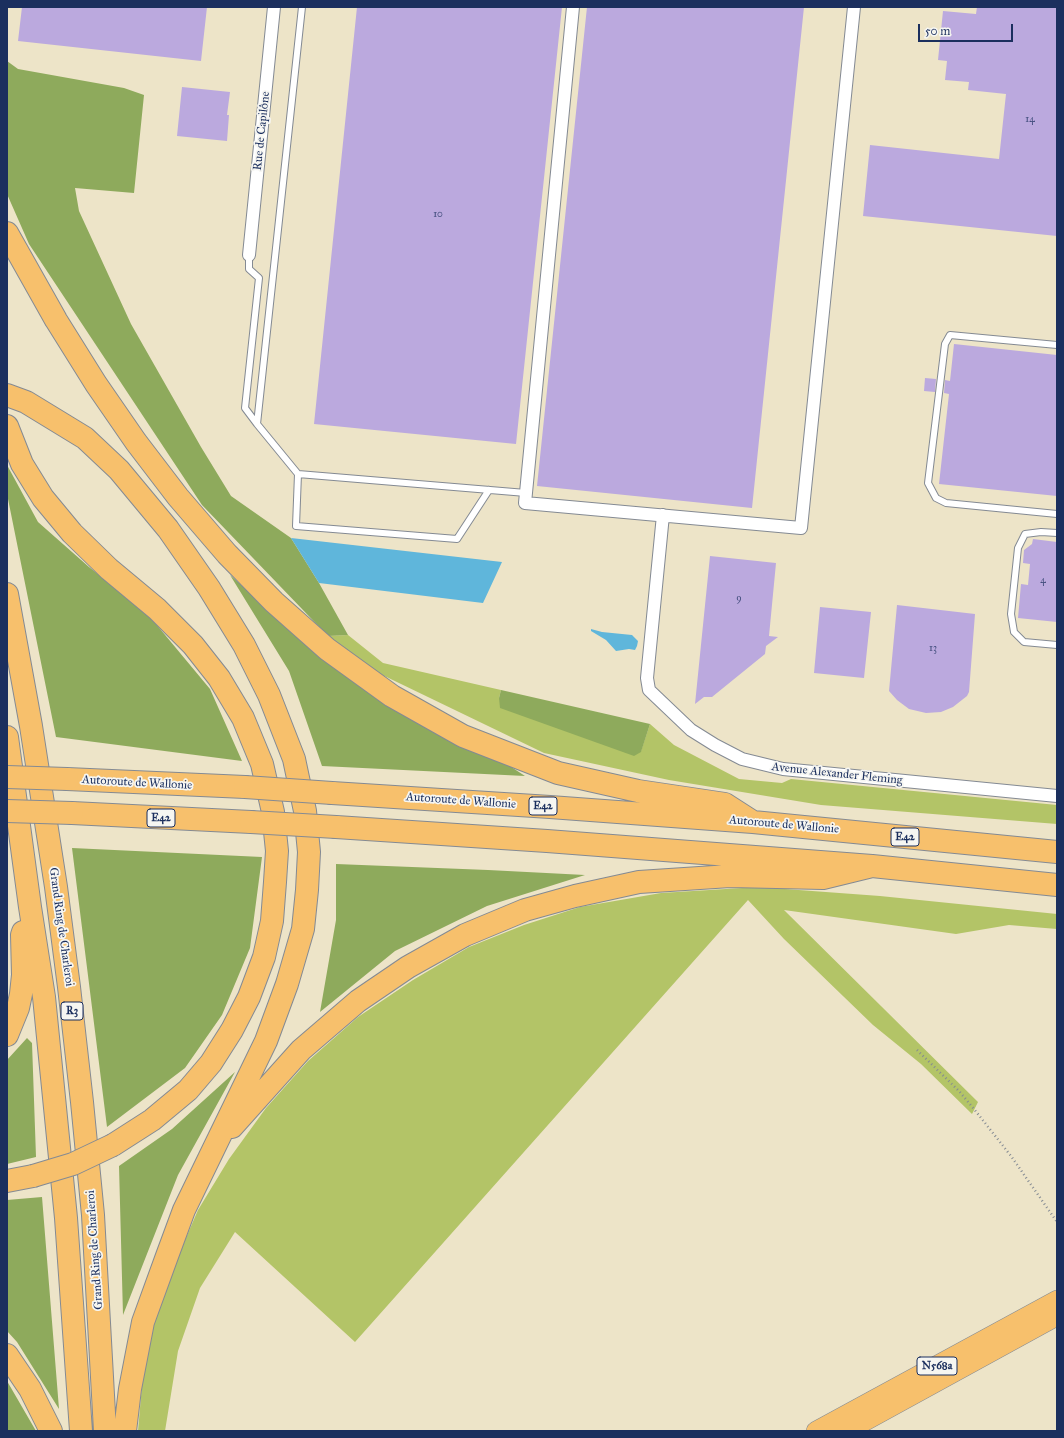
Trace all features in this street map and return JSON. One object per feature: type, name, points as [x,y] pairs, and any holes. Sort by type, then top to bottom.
[{"type":"highway","points":[[7,233],[56,320],[96,384],[136,442],[178,497],[227,554],[274,602],[327,649],[392,696],[463,736],[558,773],[638,791],[725,804],[753,822]]},
{"type":"highway","points":[[17,398],[85,438],[119,470],[168,529],[209,588],[244,645],[269,695],[294,759],[305,811],[309,852],[303,929],[287,984],[266,1041],[214,1145],[184,1210],[143,1322],[130,1389],[125,1431]]},
{"type":"highway","points":[[7,426],[22,464],[43,498],[72,534],[183,635],[193,645],[219,678],[243,718],[262,764],[273,812],[277,851],[272,921],[264,957],[249,997],[232,1030],[211,1063],[188,1090],[152,1120],[113,1145],[73,1164],[34,1176],[7,1181]]},
{"type":"highway","name":"Grand Ring de Charleroi","points":[[7,594],[30,718],[56,886],[72,1010],[93,1215],[105,1431]]},
{"type":"highway","name":"R3","points":[[7,737],[44,997],[66,1218],[81,1431]]},
{"type":"highway","name":"Autoroute de Wallonie","points":[[7,777],[245,788],[550,807],[753,822],[1057,852]]},
{"type":"highway","name":"E42","points":[[7,811],[251,822],[547,841],[872,866],[1057,885]]},
{"type":"highway","points":[[214,1145],[301,1050],[358,1001],[408,967],[465,935],[525,910],[575,896],[639,882],[730,876],[823,878],[872,866]]},
{"type":"highway","points":[[7,1035],[18,1008],[21,994],[23,976],[22,935],[30,907]]},
{"type":"highway","points":[[7,1355],[30,1389],[51,1431]]},
{"type":"main road","name":"N568a","points":[[816,1431],[1057,1300]]},
{"type":"main road","name":"N568a","points":[[847,1431],[1057,1316]]},
{"type":"street","name":"Rue de Capilône","points":[[249,255],[274,7]]},
{"type":"street","points":[[573,7],[525,503],[801,528],[854,7]]},
{"type":"street","name":"Avenue Alexander Fleming","points":[[664,515],[647,678],[649,690],[690,730],[742,759],[783,769],[1057,796]]},
{"type":"lane","points":[[257,424],[302,7]]},
{"type":"lane","points":[[249,255],[249,269],[259,278],[245,408],[298,474],[296,526],[457,539],[489,490]]},
{"type":"lane","points":[[1057,345],[950,335],[945,344],[928,483],[936,498],[946,503],[1057,514]]},
{"type":"lane","points":[[298,474],[526,493]]},
{"type":"lane","points":[[1057,533],[1041,532],[1025,534],[1018,548],[1011,614],[1014,632],[1024,642],[1057,645]]},
{"type":"path","points":[[917,1050],[974,1109],[1011,1156],[1057,1222]]},
{"type":"green space","points":[[7,61],[18,69],[124,88],[144,95],[134,193],[75,188],[79,211],[131,324],[201,447],[231,496],[291,538],[319,583],[348,635],[328,636],[202,505],[29,244],[7,194]]},
{"type":"green space","points":[[7,465],[38,522],[89,567],[146,612],[210,689],[242,761],[56,737],[7,494]]},
{"type":"green space","points":[[230,575],[305,642],[493,755],[525,776],[322,766],[289,671]]},
{"type":"green space","points":[[348,635],[383,663],[501,690],[499,698],[641,751],[650,724],[674,745],[739,779],[782,783],[791,779],[1057,805],[1057,824],[821,805],[669,780],[544,753],[372,670],[328,636]]},
{"type":"green space","points":[[501,690],[650,724],[641,752],[634,756],[500,708],[499,698]]},
{"type":"green space","points":[[72,848],[262,857],[250,948],[222,1015],[185,1068],[107,1127]]},
{"type":"green space","points":[[336,864],[585,875],[487,906],[395,951],[320,1012],[336,920]]},
{"type":"green space","points":[[758,887],[880,896],[1057,914],[1057,929],[1009,925],[956,934],[784,910],[978,1102],[972,1114],[921,1064],[873,1025],[784,939],[748,900],[355,1342],[235,1232],[200,1288],[178,1351],[165,1431],[138,1431],[142,1385],[154,1324],[173,1268],[198,1210],[229,1159],[266,1108],[308,1061],[358,1017],[413,980],[469,947],[524,925],[580,907],[661,893]]},
{"type":"green space","points":[[27,1038],[32,1043],[36,1157],[7,1164],[7,1060]]},
{"type":"green space","points":[[235,1072],[178,1175],[123,1315],[119,1166],[172,1129]]},
{"type":"green space","points":[[42,1197],[59,1409],[17,1342],[7,1331],[7,1200]]},
{"type":"green space","points":[[7,1381],[36,1431],[7,1431]]},
{"type":"water","points":[[291,538],[502,562],[483,603],[319,583]]},
{"type":"water","points":[[591,629],[602,632],[632,635],[638,641],[637,646],[635,650],[629,649],[616,651],[606,640],[591,631]]},
{"type":"building","points":[[22,7],[207,7],[201,61],[18,41]]},
{"type":"building","points":[[357,7],[562,7],[516,444],[314,424]]},
{"type":"building","points":[[587,7],[804,7],[752,508],[537,486]]},
{"type":"building","points":[[977,7],[1057,7],[1057,236],[863,216],[870,145],[999,159],[1006,94],[968,90],[969,82],[945,80],[947,61],[938,60],[943,11],[976,14]]},
{"type":"building","points":[[182,87],[230,92],[227,115],[229,115],[227,141],[177,136]]},
{"type":"building","points":[[954,344],[1057,355],[1057,496],[939,484],[949,394],[944,393],[945,380],[950,381]]},
{"type":"building","points":[[925,378],[936,379],[935,392],[924,391]]},
{"type":"building","points":[[1033,539],[1057,542],[1057,622],[1018,618],[1021,584],[1028,585],[1030,564],[1023,563],[1024,550],[1032,544]]},
{"type":"building","points":[[710,556],[776,563],[769,636],[778,637],[766,646],[765,654],[712,697],[704,697],[695,704]]},
{"type":"building","points":[[897,605],[975,614],[969,692],[967,696],[953,707],[941,712],[926,713],[909,709],[897,700],[889,691]]},
{"type":"building","points":[[820,607],[871,612],[864,678],[814,673]]}]
